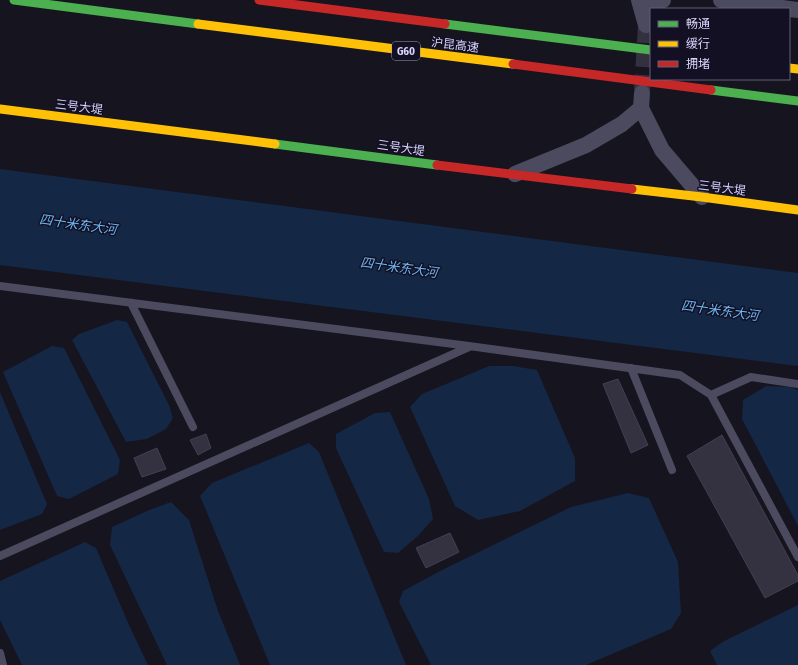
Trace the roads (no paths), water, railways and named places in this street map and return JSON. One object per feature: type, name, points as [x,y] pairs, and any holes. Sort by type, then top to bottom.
[{"type":"main road","name":"沪昆高速","points":[[14,0],[798,101]]},
{"type":"main road","name":"沪昆高速","points":[[259,0],[650,50]]},
{"type":"main road","name":"三号大堤","points":[[0,109],[798,210]]},
{"type":"street","points":[[646,25],[639,2],[663,0]]},
{"type":"street","points":[[721,0],[783,8]]},
{"type":"street","points":[[514,175],[586,145],[622,124],[641,100],[662,150],[702,197]]},
{"type":"lane","points":[[0,286],[469,346],[680,375],[711,395],[798,557]]},
{"type":"lane","points":[[131,303],[193,427]]},
{"type":"lane","points":[[0,556],[469,346]]},
{"type":"lane","points":[[631,368],[672,470]]},
{"type":"lane","points":[[711,395],[750,378],[798,384]]},
{"type":"lane","points":[[0,653],[3,665]]},
{"type":"water","name":"四十米东大河","points":[[0,169],[798,273],[798,366],[0,265]]},
{"type":"water","points":[[117,320],[127,322],[169,405],[173,418],[166,429],[147,439],[126,442],[72,340],[79,334]]},
{"type":"water","points":[[52,346],[64,348],[120,460],[118,474],[69,499],[57,496],[3,372]]},
{"type":"water","points":[[489,366],[513,366],[537,370],[575,458],[575,481],[520,511],[478,520],[455,506],[410,407],[422,394]]},
{"type":"water","points":[[766,386],[790,387],[798,390],[798,526],[742,419],[743,400]]},
{"type":"water","points":[[0,392],[47,504],[42,514],[0,530]]},
{"type":"water","points":[[390,412],[429,499],[433,519],[419,535],[398,553],[384,552],[336,448],[336,434],[375,413]]},
{"type":"water","points":[[309,443],[319,452],[406,665],[270,665],[200,496],[212,483]]},
{"type":"water","points":[[628,493],[649,498],[678,562],[681,613],[671,629],[586,665],[431,665],[399,602],[403,591],[442,570],[571,507]]},
{"type":"water","points":[[171,502],[189,520],[218,611],[240,665],[167,665],[110,545],[112,527],[149,510]]},
{"type":"water","points":[[85,542],[96,548],[148,665],[22,665],[0,620],[0,581]]},
{"type":"water","points":[[798,605],[798,665],[717,665],[710,651],[724,641]]},
{"type":"tunnel","points":[[642,91],[646,25]]}]
